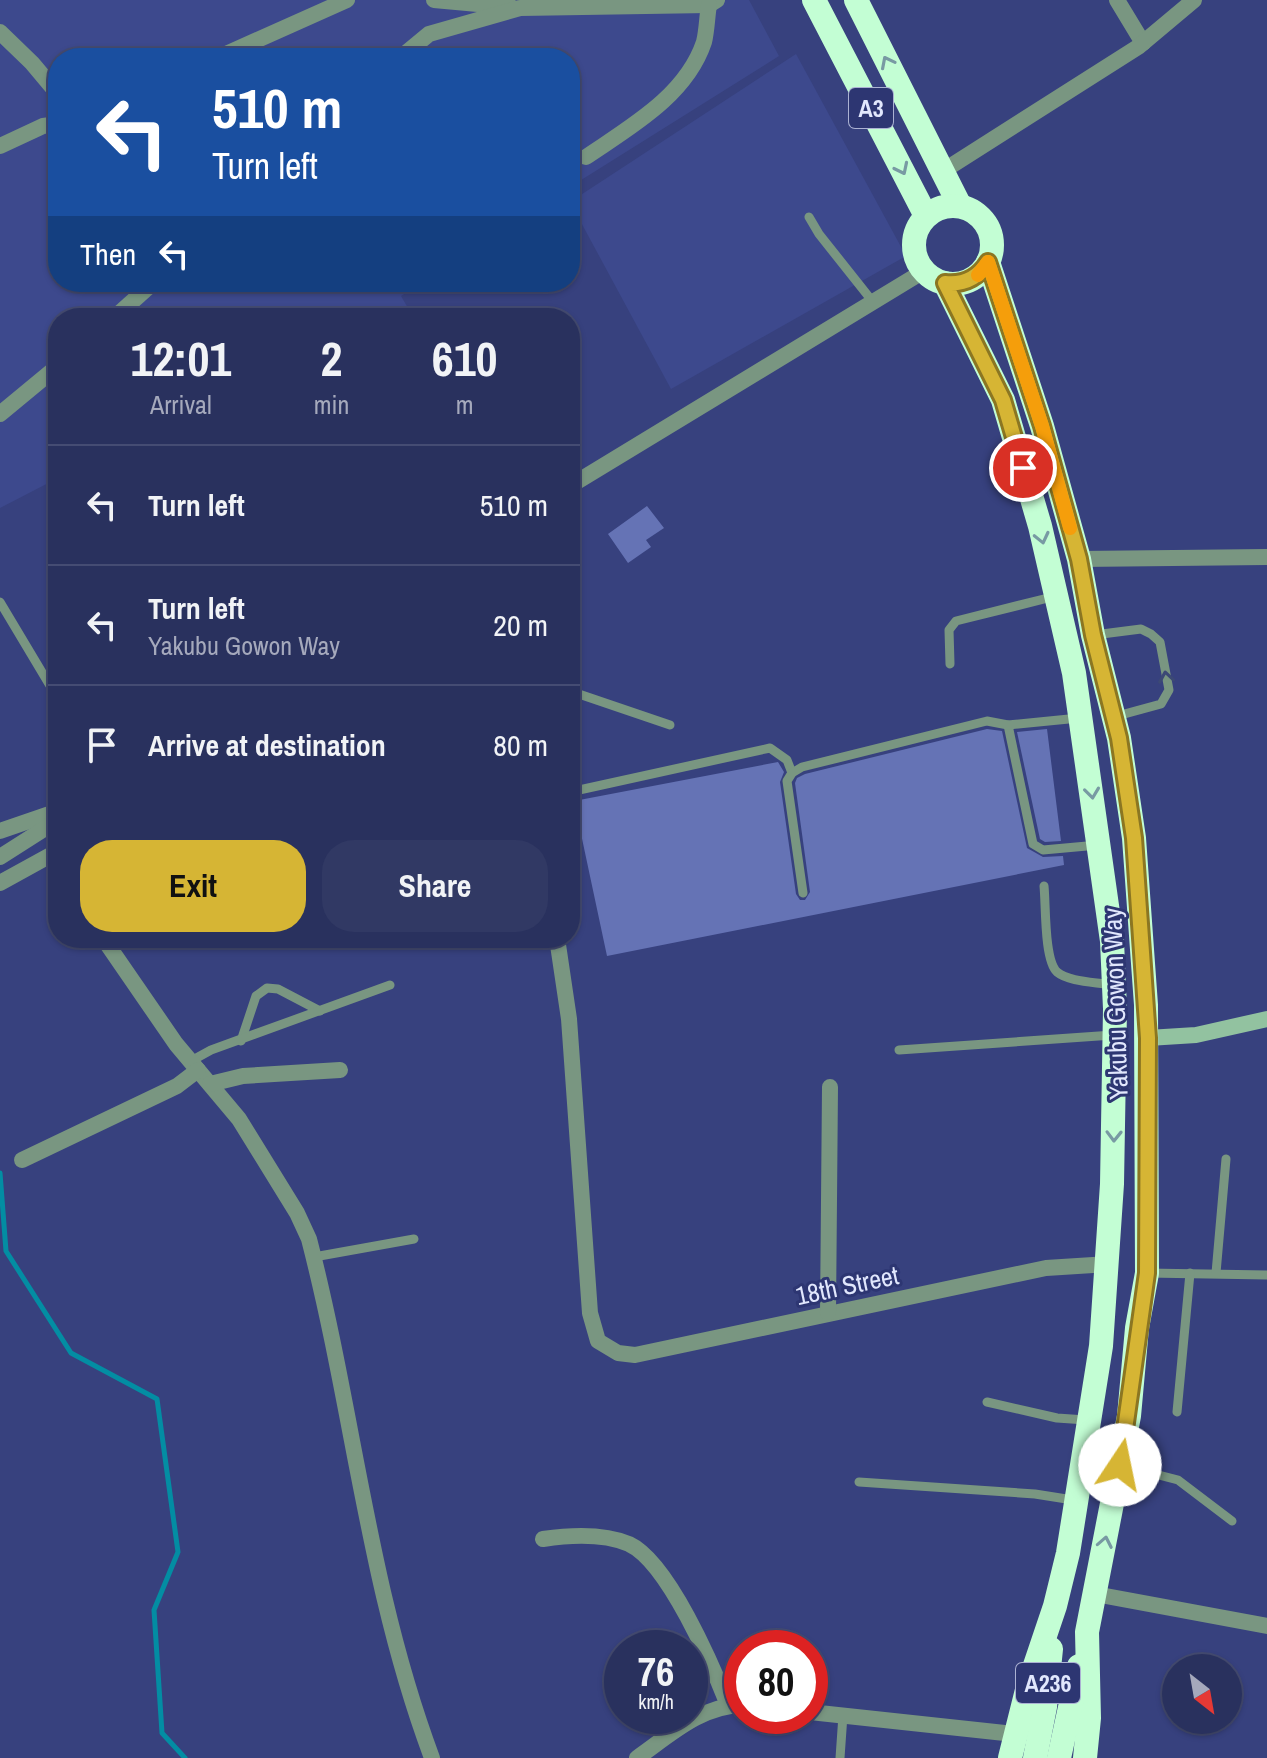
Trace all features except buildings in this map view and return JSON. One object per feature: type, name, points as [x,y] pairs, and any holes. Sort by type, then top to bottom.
[{"type":"highway","name":"A3","points":[[814,0],[926,216]]},
{"type":"highway","name":"A3","points":[[856,0],[960,206]]},
{"type":"highway","points":[[948,206],[960,206],[970,209],[985,223],[992,242],[983,270],[965,282],[934,277],[914,250],[918,226],[926,216],[948,206]]},
{"type":"highway","name":"Yakubu Gowon Way","points":[[988,262],[1042,426],[1079,559],[1093,635],[1113,716],[1134,838],[1148,1038],[1147,1273],[1120,1465],[1087,1632],[1089,1718],[1085,1758]]},
{"type":"highway","name":"Yakubu Gowon Way","points":[[934,277],[1003,400],[1040,526],[1082,718],[1112,941],[1114,1127],[1109,1264],[1090,1421],[1055,1606],[1012,1746]]},
{"type":"highway","name":"A236","points":[[1035,1758],[1045,1707],[1055,1606]]},
{"type":"highway","name":"A236","points":[[1059,1758],[1087,1632]]},
{"type":"street","points":[[434,0],[520,8],[713,2],[704,42],[684,77],[656,110],[586,157]]},
{"type":"street","points":[[1117,0],[1143,43]]},
{"type":"street","points":[[943,171],[1143,43],[1194,0]]},
{"type":"street","points":[[239,48],[343,1]]},
{"type":"street","points":[[412,48],[429,34],[520,8]]},
{"type":"street","points":[[0,32],[48,82]]},
{"type":"street","points":[[0,146],[48,125]]},
{"type":"street","points":[[580,480],[873,302],[934,277]]},
{"type":"street","points":[[125,308],[143,292]]},
{"type":"street","points":[[0,414],[48,374]]},
{"type":"street","points":[[1079,559],[1267,557]]},
{"type":"street","points":[[0,831],[48,814]]},
{"type":"street","points":[[6,853],[48,826]]},
{"type":"street","points":[[0,883],[48,857]]},
{"type":"street","points":[[110,948],[194,1065],[239,1119],[297,1213],[314,1257],[368,1533],[407,1691],[432,1758]]},
{"type":"street","name":"18th Street","points":[[558,948],[569,1019],[590,1313],[598,1341],[618,1353],[635,1355],[1046,1268],[1109,1264]]},
{"type":"street","points":[[1148,1038],[1196,1035],[1267,1019]]},
{"type":"street","points":[[22,1160],[177,1086],[194,1065]]},
{"type":"street","points":[[210,1084],[243,1076],[340,1070]]},
{"type":"street","points":[[828,1313],[830,1087]]},
{"type":"street","points":[[543,1539],[568,1535],[608,1538],[630,1545],[648,1558],[671,1589],[724,1686]]},
{"type":"street","points":[[1095,1594],[1267,1626]]},
{"type":"street","points":[[637,1758],[699,1714],[724,1708]]},
{"type":"street","points":[[828,1714],[1012,1746]]},
{"type":"lane","points":[[809,217],[873,302]]},
{"type":"lane","points":[[950,664],[949,630],[956,621],[1056,596]]},
{"type":"lane","points":[[0,602],[48,682]]},
{"type":"lane","points":[[1093,635],[1141,629],[1160,642],[1169,690],[1161,704],[1113,716]]},
{"type":"lane","points":[[580,694],[670,725]]},
{"type":"lane","points":[[803,893],[787,781],[792,773],[802,767],[987,721],[1008,725],[1082,718]]},
{"type":"lane","points":[[1008,725],[1033,844],[1043,850],[1098,845]]},
{"type":"lane","points":[[580,790],[770,748],[787,760],[792,773]]},
{"type":"lane","points":[[1044,886],[1050,962],[1057,972],[1069,977],[1113,985]]},
{"type":"lane","points":[[194,1065],[211,1050],[390,985]]},
{"type":"lane","points":[[241,1041],[256,996],[267,988],[278,989],[320,1011]]},
{"type":"lane","points":[[899,1050],[1113,1035]]},
{"type":"lane","points":[[1216,1273],[1226,1159]]},
{"type":"lane","points":[[314,1257],[414,1239]]},
{"type":"lane","points":[[1147,1273],[1267,1275]]},
{"type":"lane","points":[[1177,1412],[1190,1273]]},
{"type":"lane","points":[[987,1402],[1057,1418],[1090,1421]]},
{"type":"lane","points":[[1120,1465],[1178,1480],[1232,1521]]},
{"type":"lane","points":[[859,1482],[1035,1494],[1077,1500]]},
{"type":"lane","points":[[840,1758],[843,1715]]},
{"type":"shaded area","points":[[0,0],[749,0],[779,56],[580,181],[580,48],[48,48],[48,292],[407,292],[401,296],[408,308],[48,308],[48,483],[0,508]]},
{"type":"shaded area","points":[[796,54],[906,256],[671,389],[580,221],[580,195]]},
{"type":"waterway","points":[[0,1173],[6,1251],[71,1353],[157,1399],[178,1552],[154,1610],[162,1733],[185,1758]]},
{"type":"slow traffic","points":[[978,275],[988,262],[1042,426],[1070,528]]},
{"type":"route","points":[[1023,468],[1003,400],[945,283],[965,282],[975,277],[988,262],[1042,426],[1079,559],[1093,635],[1119,738],[1134,838],[1148,1038],[1147,1273],[1120,1465]]}]
